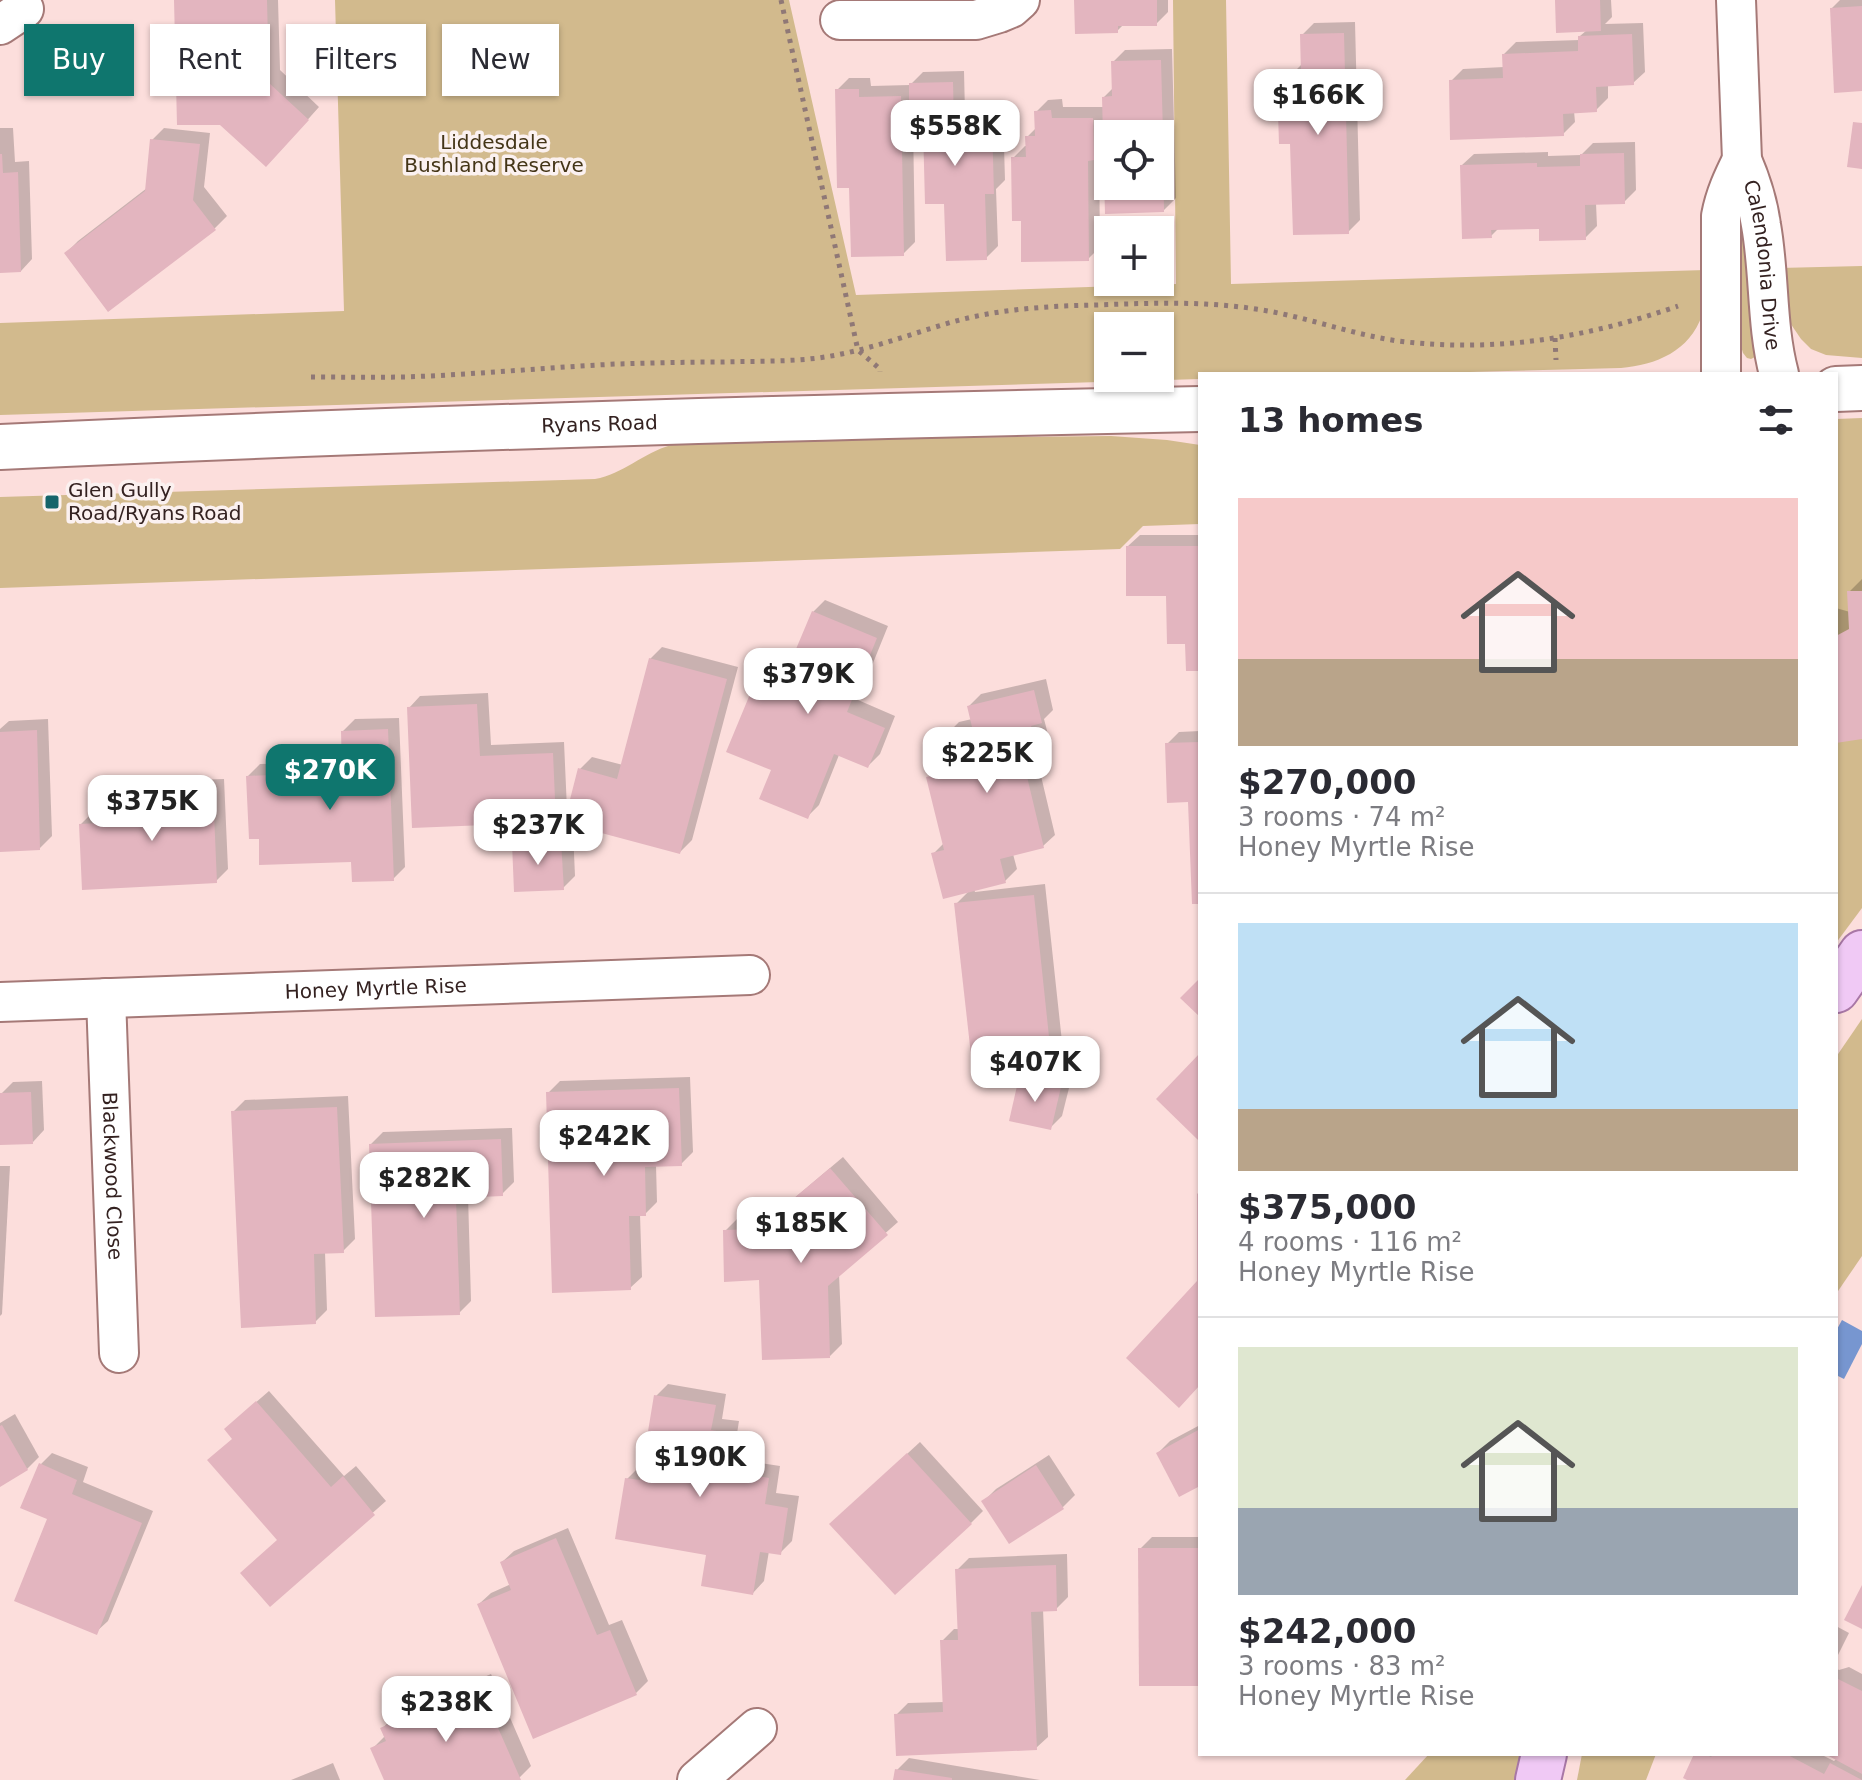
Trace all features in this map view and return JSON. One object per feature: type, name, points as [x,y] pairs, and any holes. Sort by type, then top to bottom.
[{"type":"main road","points":[[1838,987],[1862,953]]},
{"type":"main road","points":[[1538,1780],[1544,1756]]},
{"type":"street","points":[[840,20],[976,20],[1011,8],[1020,0]]},
{"type":"street","name":"Calendonia Drive","points":[[1736,0],[1742,160],[1751,181],[1762,226],[1767,302],[1778,372]]},
{"type":"street","name":"Calendonia Drive","points":[[1721,372],[1721,216],[1732,179],[1742,160]]},
{"type":"street","points":[[1838,389],[1862,388]]},
{"type":"street","name":"Ryans Road","points":[[0,447],[410,430],[1198,409]]},
{"type":"street","name":"Honey Myrtle Rise","points":[[0,1002],[750,975]]},
{"type":"street","name":"Blackwood Close","points":[[106,998],[119,1353]]},
{"type":"street","points":[[697,1780],[757,1728]]},
{"type":"path","points":[[781,0],[859,351],[880,369],[884,415]]},
{"type":"path","points":[[311,377],[430,376],[597,365],[792,360],[859,351],[955,321],[1015,310],[1180,302],[1258,309],[1400,341],[1475,345],[1555,338],[1608,328],[1691,301]]},
{"type":"path","points":[[1555,338],[1556,360]]},
{"type":"green space","name":"Liddesdale Bushland Reserve","points":[[335,0],[789,0],[856,295],[1094,287],[1094,296],[1174,296],[1173,0],[1226,0],[1231,284],[1706,270],[1704,310],[1689,338],[1659,359],[1621,368],[1470,372],[1198,372],[1198,379],[1174,380],[1174,312],[1094,312],[1094,382],[0,415],[0,323],[344,311],[338,96],[426,96],[426,24],[336,24]]},
{"type":"green space","points":[[1737,235],[1746,235],[1759,355],[1751,359],[1743,353],[1738,336]]},
{"type":"green space","points":[[1862,266],[1862,358],[1826,355],[1811,349],[1784,314],[1779,268]]},
{"type":"green space","points":[[1862,418],[1862,908],[1838,940],[1838,419]]},
{"type":"green space","points":[[1111,436],[1198,445],[1198,524],[1143,526],[1120,549],[0,588],[0,497],[595,479],[615,473],[671,445]]},
{"type":"green space","points":[[1862,1019],[1862,1256],[1838,1291],[1838,1054]]},
{"type":"green space","points":[[1427,1756],[1520,1756],[1515,1780],[1405,1780]]},
{"type":"green space","points":[[1582,1756],[1655,1756],[1646,1780],[1577,1780]]},
{"type":"water","points":[[1842,1320],[1862,1331],[1862,1344],[1844,1379],[1838,1376],[1838,1327]]},
{"type":"building","points":[[174,0],[267,0],[268,24],[175,24]]},
{"type":"building","points":[[1074,0],[1157,0],[1157,26],[1118,26],[1118,33],[1075,34]]},
{"type":"building","points":[[1555,0],[1600,0],[1601,31],[1556,33]]},
{"type":"building","points":[[1862,6],[1862,91],[1834,93],[1830,8]]},
{"type":"building","points":[[1344,33],[1349,234],[1293,235],[1290,144],[1279,144],[1278,113],[1291,113],[1289,74],[1301,74],[1300,34]]},
{"type":"building","points":[[1632,34],[1634,85],[1596,87],[1597,112],[1563,114],[1564,136],[1450,140],[1449,80],[1503,78],[1502,54],[1578,51],[1578,36]]},
{"type":"building","points":[[1161,60],[1163,120],[1103,120],[1102,97],[1112,96],[1111,61]]},
{"type":"building","points":[[953,82],[954,124],[992,123],[994,194],[985,194],[987,260],[946,261],[944,204],[925,204],[923,127],[909,127],[909,83]]},
{"type":"building","points":[[270,84],[309,120],[266,167],[220,125],[177,125],[176,96],[270,96]]},
{"type":"building","points":[[835,89],[859,89],[859,97],[901,96],[904,256],[851,257],[849,188],[837,188]]},
{"type":"building","points":[[1051,110],[1052,118],[1093,118],[1094,160],[1088,161],[1089,261],[1021,262],[1021,221],[1012,221],[1011,157],[1026,157],[1025,136],[1035,136],[1034,111]]},
{"type":"building","points":[[1853,122],[1862,123],[1862,169],[1847,167]]},
{"type":"building","points":[[150,139],[200,144],[193,200],[216,230],[108,312],[64,253],[145,191]]},
{"type":"building","points":[[1624,153],[1625,204],[1585,205],[1586,240],[1539,241],[1539,229],[1491,230],[1492,238],[1462,239],[1460,165],[1537,163],[1537,167],[1580,166],[1580,154]]},
{"type":"building","points":[[0,154],[3,173],[18,172],[21,272],[0,273]]},
{"type":"building","points":[[1105,200],[1164,200],[1164,212],[1105,214]]},
{"type":"building","points":[[1126,546],[1198,546],[1198,671],[1186,671],[1185,644],[1167,644],[1166,596],[1126,596]]},
{"type":"building","points":[[1847,591],[1862,591],[1862,739],[1838,743],[1838,635],[1849,629]]},
{"type":"building","points":[[812,611],[877,638],[847,712],[885,728],[868,768],[834,754],[808,819],[759,799],[771,770],[726,752],[760,670],[783,680]]},
{"type":"building","points":[[649,658],[727,679],[680,854],[564,823],[578,768],[617,779]]},
{"type":"building","points":[[1034,690],[1042,723],[1031,726],[1040,760],[1024,764],[1044,848],[1000,859],[1006,883],[943,899],[931,853],[944,850],[926,777],[954,771],[945,733],[972,727],[967,706]]},
{"type":"building","points":[[477,704],[480,756],[553,753],[556,822],[412,828],[407,707]]},
{"type":"building","points":[[388,729],[394,881],[352,882],[351,862],[259,865],[259,839],[249,839],[246,776],[342,772],[341,731]]},
{"type":"building","points":[[37,730],[40,850],[0,852],[0,732]]},
{"type":"building","points":[[1198,742],[1198,904],[1192,904],[1188,802],[1167,803],[1165,743]]},
{"type":"building","points":[[213,790],[217,883],[82,890],[79,824],[121,822],[121,794]]},
{"type":"building","points":[[561,841],[564,890],[514,892],[512,843]]},
{"type":"building","points":[[1034,895],[1052,1065],[973,1073],[954,903]]},
{"type":"building","points":[[1198,980],[1198,1015],[1180,998]]},
{"type":"building","points":[[1198,1055],[1198,1140],[1156,1099]]},
{"type":"building","points":[[1019,1077],[1061,1087],[1051,1130],[1009,1121]]},
{"type":"building","points":[[679,1088],[682,1166],[645,1167],[646,1216],[629,1216],[631,1290],[552,1293],[546,1092]]},
{"type":"building","points":[[31,1092],[33,1144],[0,1145],[0,1093]]},
{"type":"building","points":[[337,1107],[344,1253],[314,1254],[316,1324],[241,1328],[231,1111]]},
{"type":"building","points":[[501,1139],[503,1196],[456,1198],[460,1315],[375,1317],[369,1144]]},
{"type":"building","points":[[830,1168],[888,1235],[828,1286],[830,1358],[762,1360],[759,1280],[724,1282],[723,1230],[757,1229]]},
{"type":"building","points":[[1197,1194],[1198,1387],[1179,1408],[1126,1358],[1197,1281]]},
{"type":"building","points":[[654,1395],[716,1405],[711,1430],[728,1433],[722,1470],[769,1478],[765,1504],[788,1508],[781,1555],[760,1552],[753,1595],[701,1586],[706,1555],[615,1539],[625,1478],[640,1480]]},
{"type":"building","points":[[256,1401],[331,1487],[343,1476],[375,1515],[270,1607],[240,1573],[277,1540],[207,1460],[232,1439],[224,1429]]},
{"type":"building","points":[[0,1426],[28,1470],[0,1487]]},
{"type":"building","points":[[1198,1430],[1198,1487],[1179,1497],[1156,1453]]},
{"type":"building","points":[[907,1453],[972,1524],[895,1595],[829,1524]]},
{"type":"building","points":[[39,1463],[77,1480],[72,1494],[142,1523],[97,1635],[14,1601],[47,1519],[20,1508]]},
{"type":"building","points":[[1036,1465],[1064,1509],[1009,1544],[981,1501]]},
{"type":"building","points":[[556,1538],[597,1635],[610,1630],[637,1695],[533,1739],[477,1604],[511,1590],[500,1562]]},
{"type":"building","points":[[1138,1548],[1198,1548],[1198,1686],[1139,1686]]},
{"type":"building","points":[[1056,1565],[1057,1611],[1031,1612],[1037,1750],[896,1756],[894,1714],[943,1712],[940,1640],[958,1640],[955,1569]]},
{"type":"building","points":[[1862,1585],[1862,1629],[1844,1620]]},
{"type":"building","points":[[1838,1679],[1862,1691],[1862,1774],[1829,1756],[1838,1756]]},
{"type":"building","points":[[479,1685],[521,1780],[384,1780],[370,1748],[386,1741],[380,1728]]},
{"type":"building","points":[[1693,1756],[1790,1756],[1824,1774],[1830,1763],[1862,1780],[1687,1780],[1683,1778]]},
{"type":"building","points":[[895,1769],[952,1778],[952,1780],[893,1780]]},
{"type":"place","name":"Glen Gully Road/Ryans Road","points":[[52,502]]}]
